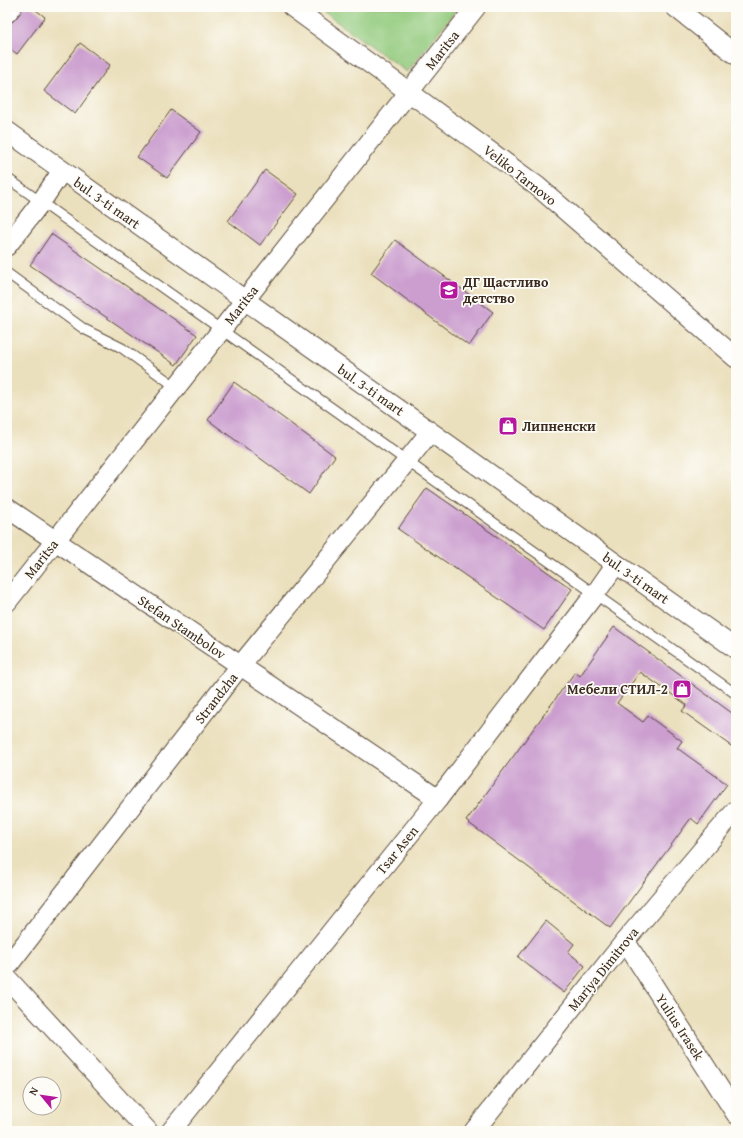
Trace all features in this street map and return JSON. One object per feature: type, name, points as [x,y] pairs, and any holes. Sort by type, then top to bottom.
[{"type":"street","points":[[7,14],[12,7]]},
{"type":"street","name":"Veliko Tarnovo","points":[[292,7],[537,186],[736,358]]},
{"type":"street","name":"Maritsa","points":[[7,602],[476,7]]},
{"type":"street","points":[[675,7],[733,47]]},
{"type":"street","name":"bul. 3-ti mart","points":[[7,131],[736,649]]},
{"type":"street","points":[[7,246],[41,202],[62,171]]},
{"type":"street","name":"Strandzha","points":[[7,967],[240,666],[408,461],[430,432]]},
{"type":"street","name":"Stefan Stambolov","points":[[7,508],[438,799]]},
{"type":"street","name":"Tsar Asen","points":[[171,1131],[438,799],[595,594],[616,564]]},
{"type":"street","name":"Mariya Dimitrova","points":[[474,1131],[625,941],[736,810]]},
{"type":"street","name":"Yulius Irasek","points":[[625,941],[736,1114]]},
{"type":"street","points":[[7,978],[148,1131]]},
{"type":"lane","points":[[7,178],[736,694]]},
{"type":"lane","points":[[7,273],[84,329],[122,348],[176,387]]},
{"type":"green space","points":[[316,7],[458,7],[407,72]]},
{"type":"building","points":[[23,7],[32,7],[45,17],[17,54],[7,46],[7,28]]},
{"type":"building","points":[[80,43],[110,65],[75,114],[44,91]]},
{"type":"building","points":[[171,110],[201,132],[167,178],[137,157]]},
{"type":"building","points":[[265,170],[298,194],[260,245],[228,221]]},
{"type":"building","points":[[51,234],[197,335],[176,365],[30,265]]},
{"type":"building","points":[[395,240],[493,312],[469,346],[371,273]]},
{"type":"building","points":[[234,382],[335,456],[309,494],[208,420]]},
{"type":"building","points":[[427,488],[572,589],[544,630],[398,529]]},
{"type":"building","points":[[614,627],[736,716],[736,739],[731,746],[682,711],[687,705],[640,672],[617,703],[643,722],[648,716],[682,741],[677,748],[727,784],[698,824],[691,818],[610,928],[466,821],[575,672],[580,676]]},
{"type":"building","points":[[546,921],[574,944],[568,952],[585,966],[564,993],[518,957]]},
{"type":"place","name":"ДГ Щастливо детство","points":[[449,290]]},
{"type":"place","name":"Липненски","points":[[508,426]]},
{"type":"place","name":"Мебели СТИЛ-2","points":[[682,689]]}]
